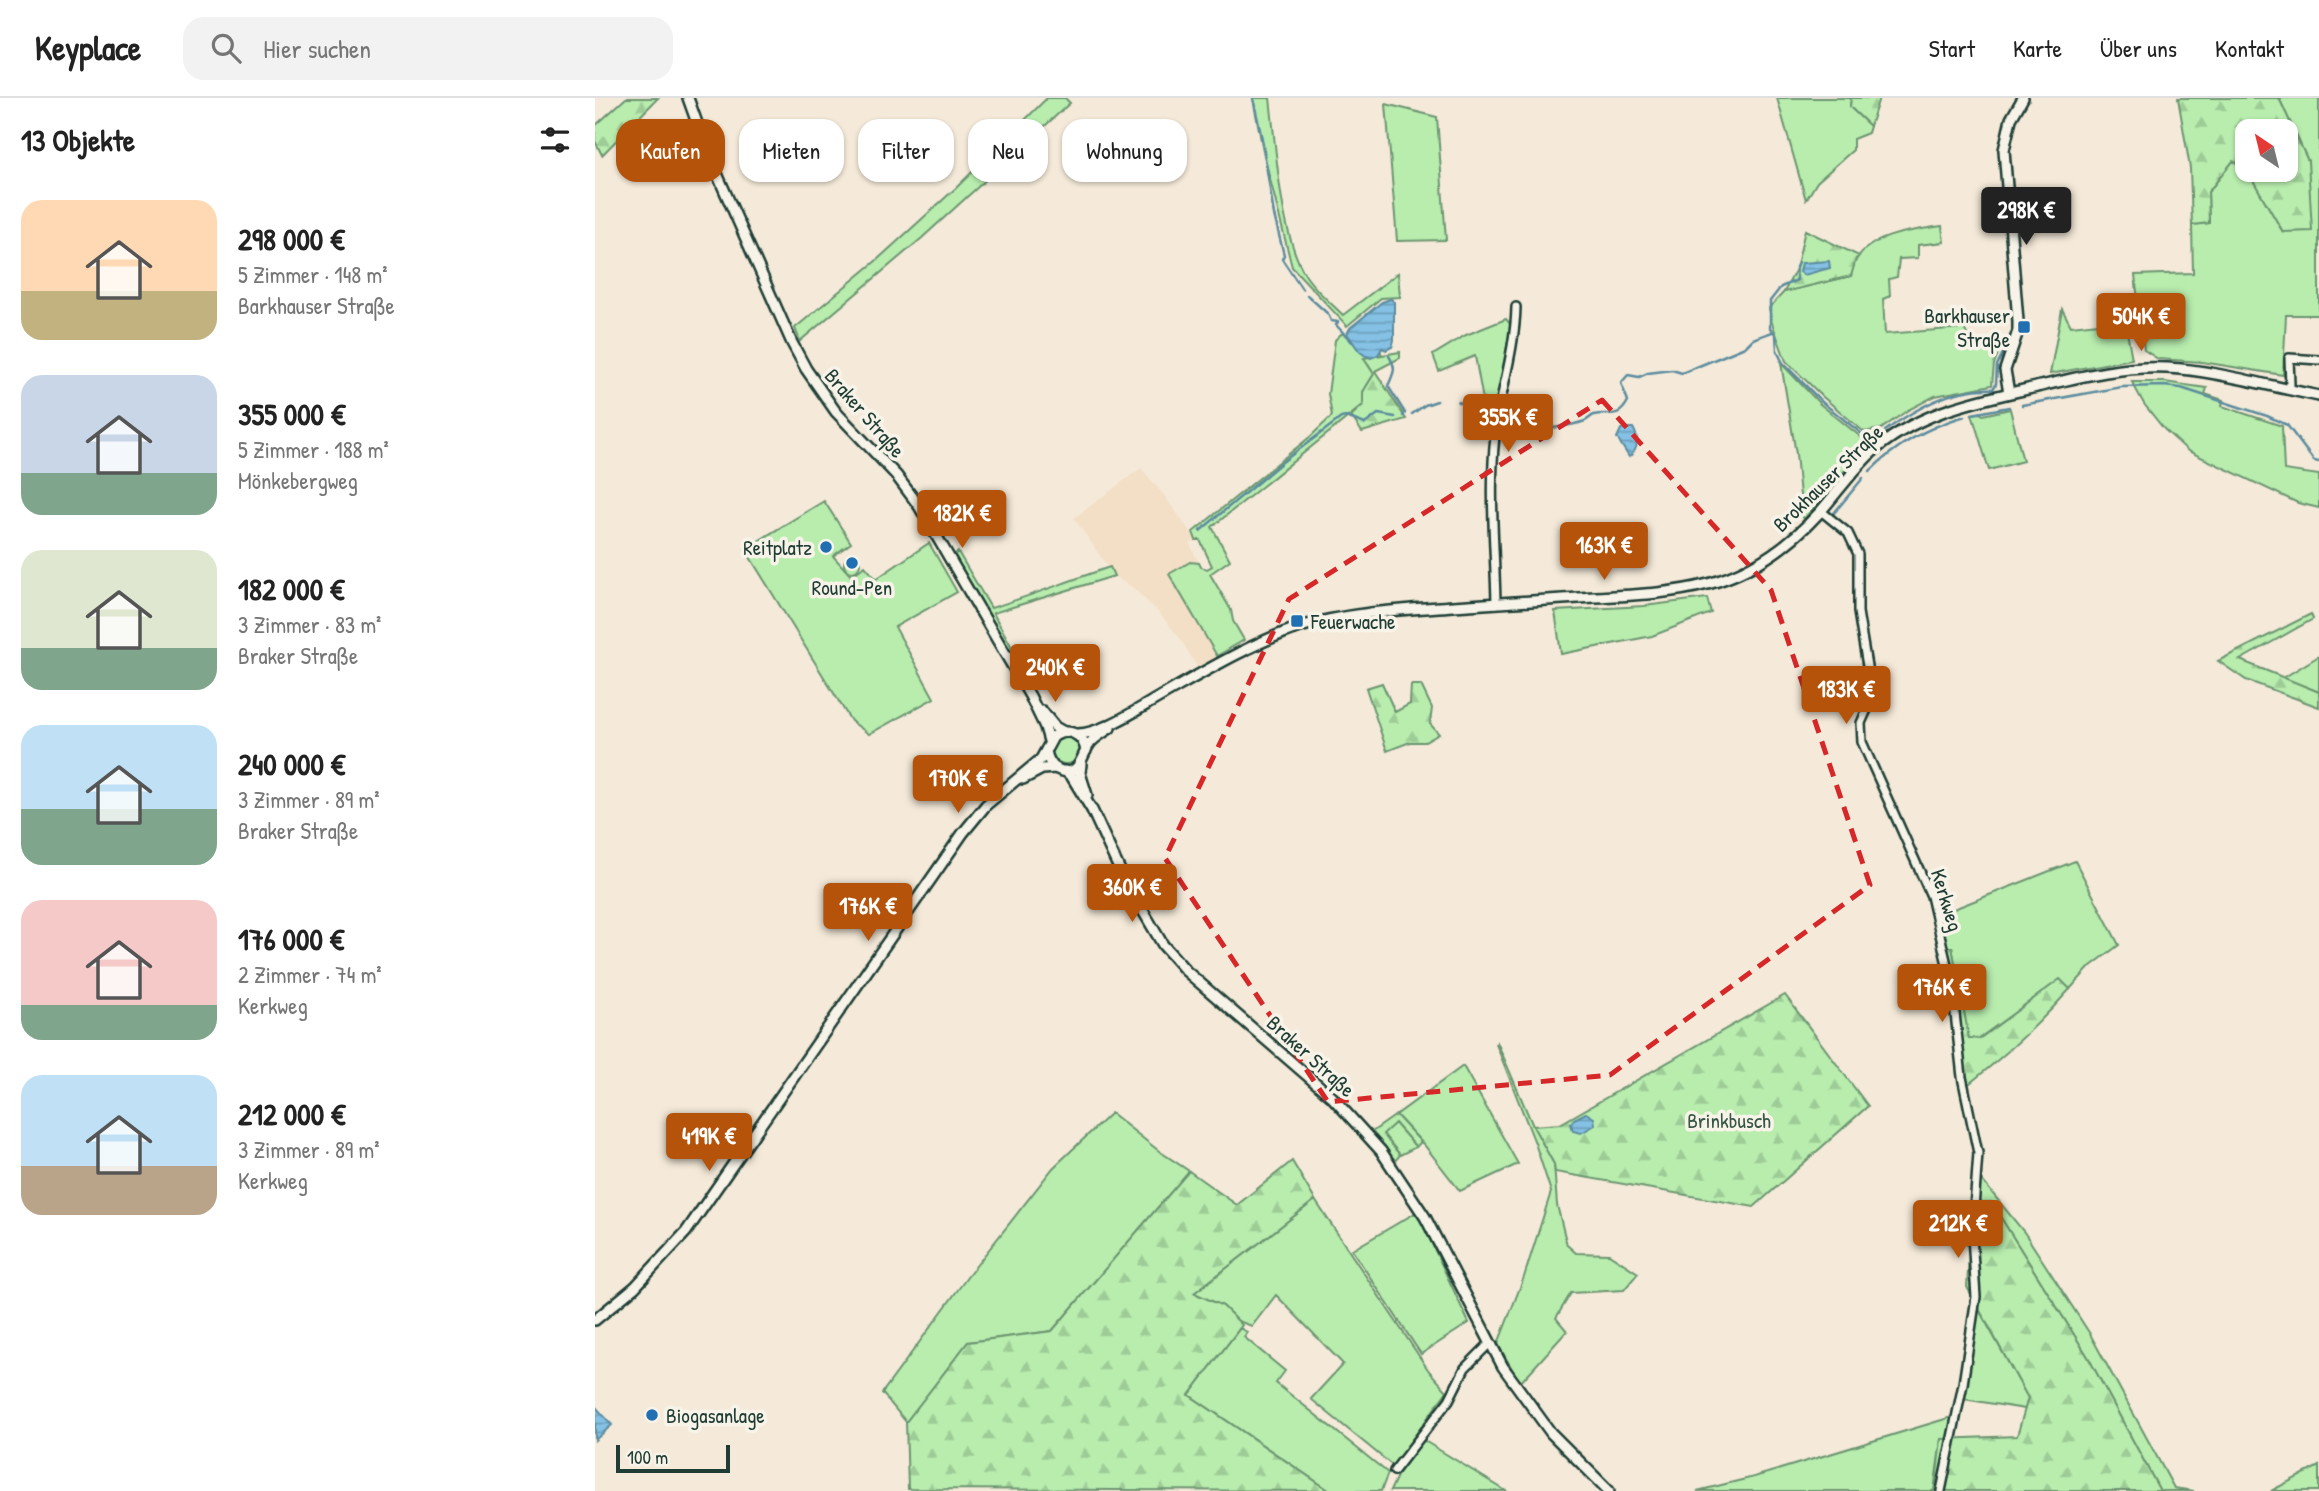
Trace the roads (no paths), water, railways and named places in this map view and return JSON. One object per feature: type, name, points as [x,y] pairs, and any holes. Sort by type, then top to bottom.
[{"type":"street","name":"Braker Straße","points":[[688,98],[706,151],[806,369],[836,412],[896,475],[919,506],[1030,696],[1045,727],[1048,746]]},
{"type":"street","points":[[2009,393],[2005,370],[2018,331],[2018,321],[2004,150],[2011,119],[2022,98]]},
{"type":"street","points":[[1496,604],[1492,474],[1496,433],[1516,326],[1516,307]]},
{"type":"street","points":[[2288,390],[2289,358],[2319,360]]},
{"type":"street","name":"Brokhauser Straße","points":[[1076,734],[1087,734],[1129,715],[1241,652],[1304,626],[1362,614],[1654,593],[1712,583],[1760,563],[1792,540],[1859,466],[1898,433],[1951,408],[2116,370],[2144,368],[2188,370],[2319,397]]},
{"type":"street","name":"Kerkweg","points":[[1821,510],[1848,533],[1857,548],[1859,612],[1871,690],[1861,723],[1862,742],[1931,896],[1952,986],[1962,1077],[1978,1153],[1972,1236],[1976,1297],[1963,1384],[1941,1491]]},
{"type":"street","name":"Braker Straße","points":[[1030,696],[1055,727],[1064,732]]},
{"type":"street","name":"Brokhauser Straße","points":[[1086,751],[1091,742],[1129,715]]},
{"type":"street","points":[[595,1320],[657,1266],[686,1232],[963,833],[986,805],[1041,759],[1053,737],[1064,732],[1076,734],[1081,739],[1086,751],[1081,764],[1076,768],[1045,768],[1012,784]]},
{"type":"street","points":[[1048,746],[1049,761],[1060,769]]},
{"type":"street","name":"Braker Straße","points":[[1081,764],[1080,773],[1092,810]]},
{"type":"street","name":"Braker Straße","points":[[1060,769],[1073,777],[1092,810],[1122,875],[1153,930],[1173,957],[1332,1097],[1367,1133],[1389,1161],[1425,1217],[1489,1344],[1537,1416],[1609,1491]]},
{"type":"street","points":[[1394,1471],[1449,1400],[1465,1368],[1489,1344]]},
{"type":"water","points":[[1829,261],[1830,268],[1804,275],[1800,272],[1802,263]]},
{"type":"water","points":[[1391,299],[1394,302],[1392,347],[1386,350],[1382,348],[1378,355],[1371,358],[1359,351],[1347,334],[1350,328],[1382,302]]},
{"type":"water","points":[[1633,428],[1637,439],[1635,450],[1629,457],[1617,438],[1621,429]]},
{"type":"water","points":[[1586,1113],[1594,1118],[1595,1125],[1581,1133],[1573,1131],[1571,1124],[1574,1119]]},
{"type":"water","points":[[595,1406],[612,1425],[595,1440]]},
{"type":"waterway","points":[[1253,98],[1284,255],[1282,259],[1302,289]]},
{"type":"waterway","points":[[1799,262],[1796,267],[1797,280],[1781,287],[1770,301],[1770,328],[1776,335],[1777,351],[1783,363],[1822,402],[1862,434],[1880,433]]},
{"type":"waterway","points":[[1307,295],[1328,314],[1331,321],[1338,322],[1336,325],[1352,342]]},
{"type":"waterway","points":[[1534,432],[1579,423],[1594,415],[1617,413],[1628,401],[1621,383],[1628,375],[1639,377],[1672,370],[1682,373],[1745,347],[1753,339],[1772,332]]},
{"type":"waterway","points":[[1885,431],[1909,414],[1949,395],[1993,389],[1996,384],[1997,365],[2004,351]]},
{"type":"waterway","points":[[1389,356],[1394,371],[1388,386],[1405,413],[1403,416]]},
{"type":"waterway","points":[[2022,405],[2122,387],[2181,388],[2287,425],[2314,461],[2319,462]]},
{"type":"waterway","points":[[1412,414],[1437,401]]},
{"type":"waterway","points":[[1458,402],[1483,409],[1491,415]]},
{"type":"waterway","points":[[1972,414],[2009,407]]},
{"type":"waterway","points":[[1200,531],[1281,463],[1341,418],[1346,417],[1365,424],[1378,414],[1395,417]]},
{"type":"waterway","points":[[1870,471],[1914,438],[1938,425],[1965,416]]},
{"type":"waterway","points":[[1834,513],[1863,478]]},
{"type":"place","name":"Barkhauser Straße","points":[[2024,327]]},
{"type":"place","name":"Reitplatz","points":[[826,547]]},
{"type":"place","name":"Round-Pen","points":[[852,563]]},
{"type":"place","name":"Feuerwache","points":[[1297,621]]},
{"type":"place","name":"Biogasanlage","points":[[652,1415]]},
{"type":"park label","name":"Brinkbusch","points":[[1729,1120]]}]
